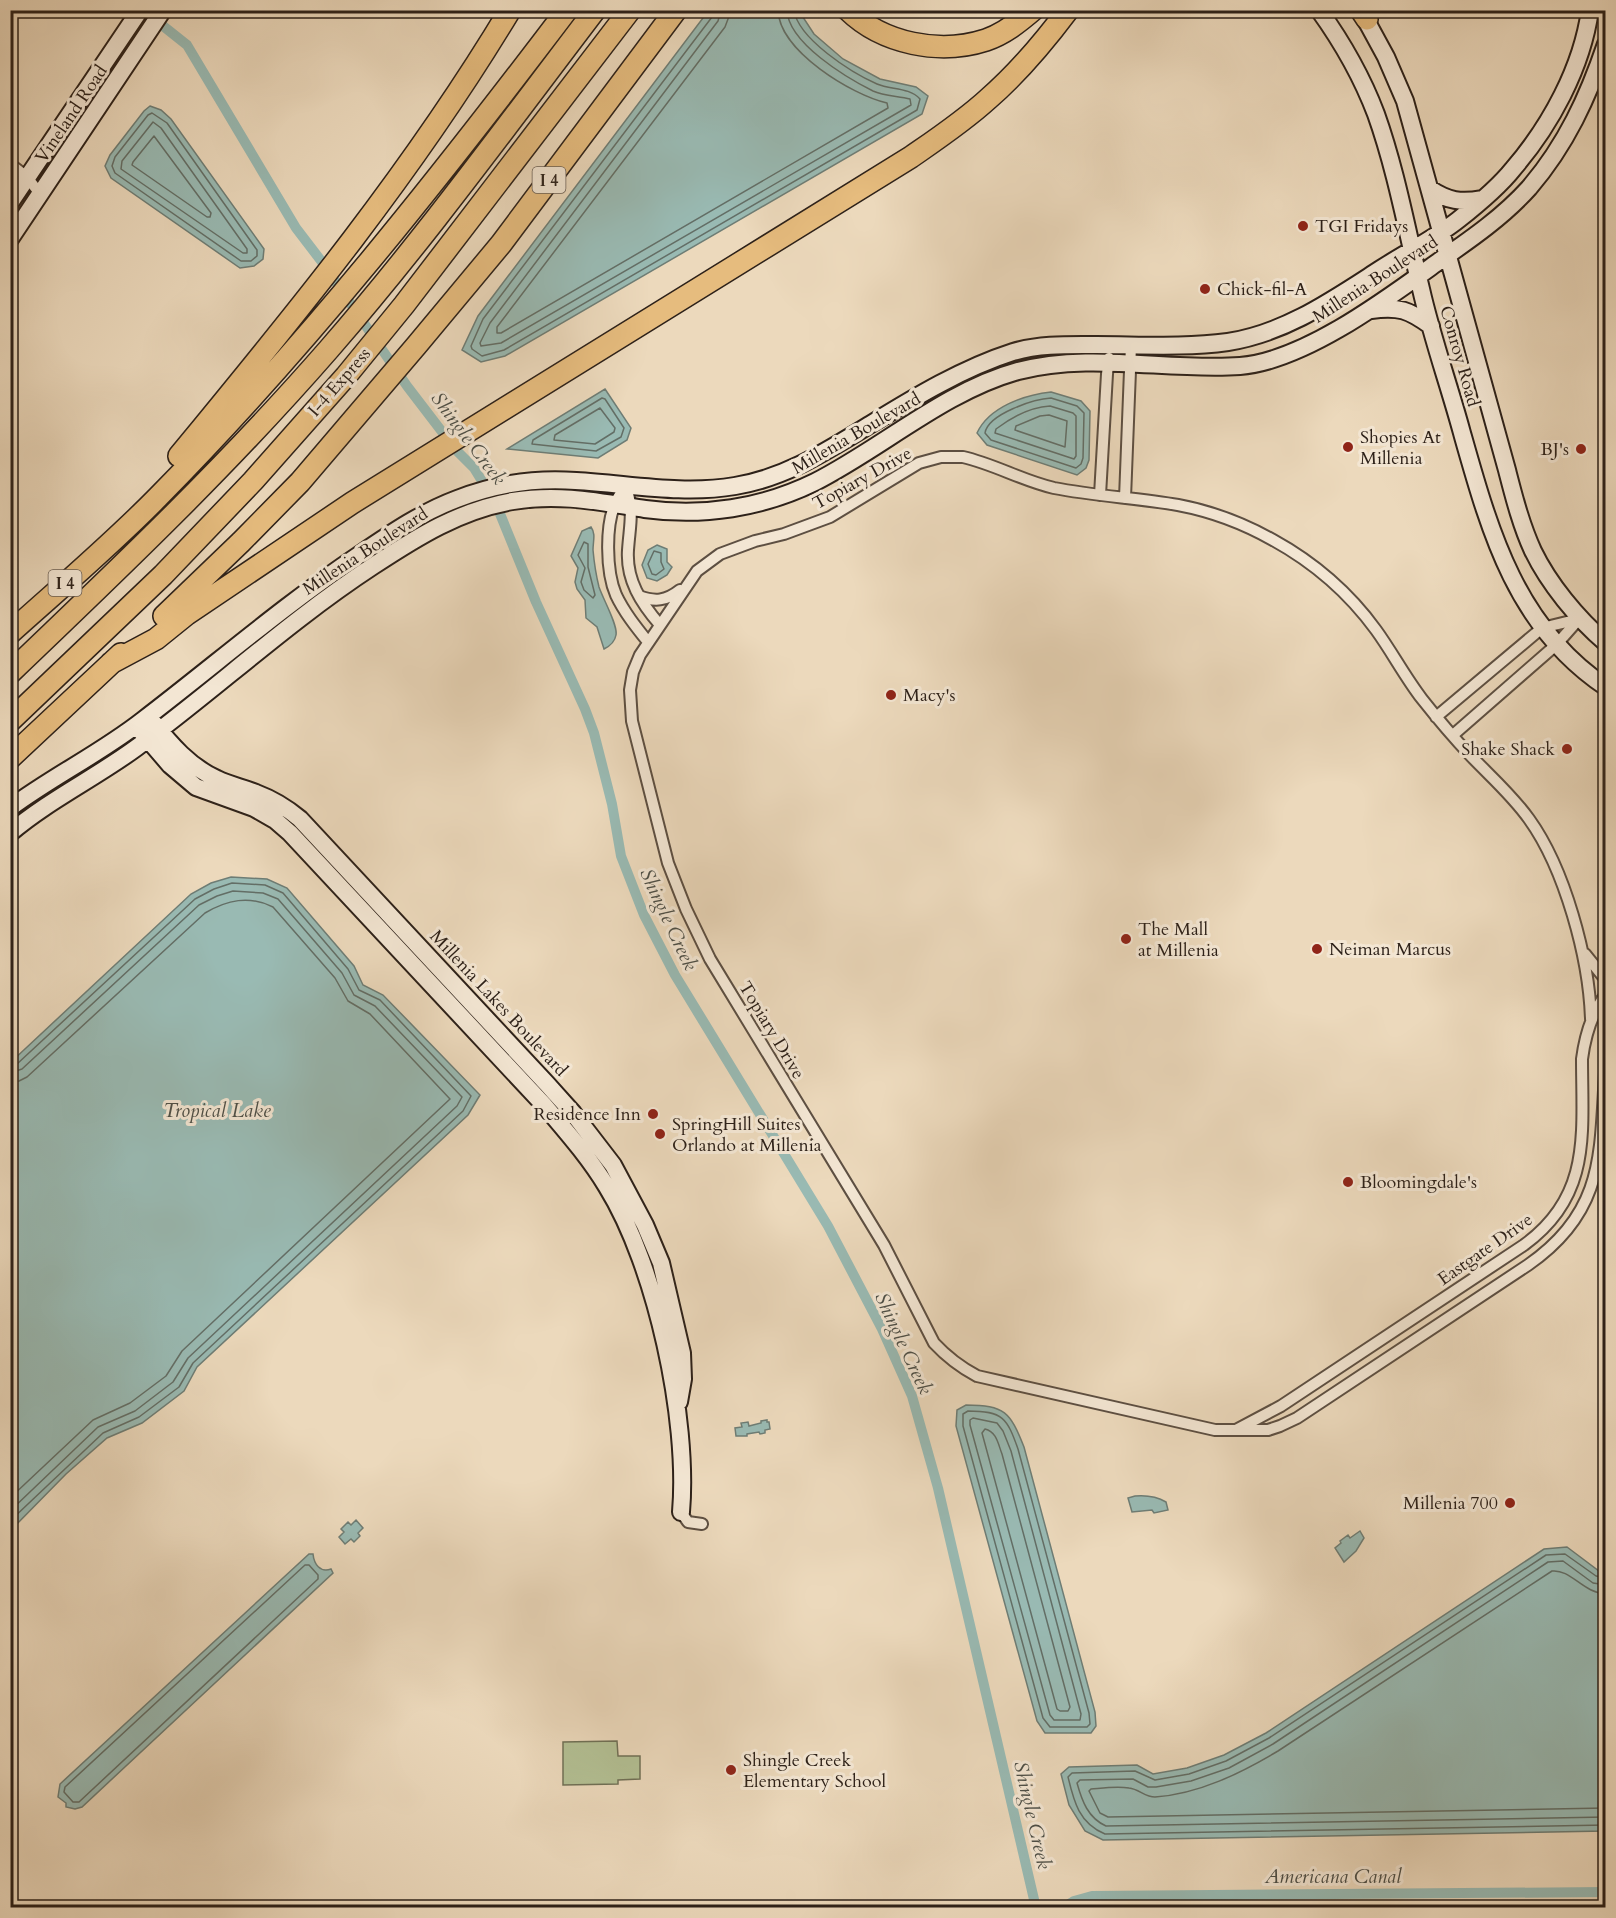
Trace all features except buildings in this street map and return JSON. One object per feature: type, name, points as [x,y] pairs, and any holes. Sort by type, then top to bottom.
[{"type":"highway","points":[[156,499],[172,466],[355,238],[422,145],[510,10]]},
{"type":"highway","name":"I 4","points":[[10,633],[156,499],[244,407],[365,269],[465,145],[567,10]]},
{"type":"highway","name":"I-4 Express","points":[[10,673],[194,494],[243,444],[328,350],[387,281],[595,10]]},
{"type":"highway","name":"I-4 Express","points":[[10,721],[163,575],[253,481],[346,376],[404,305],[630,10]]},
{"type":"highway","name":"I 4","points":[[10,758],[111,663],[174,608],[308,473],[501,243],[676,10]]},
{"type":"highway","points":[[848,10],[857,20],[880,33],[910,43],[949,47],[986,40],[1012,27],[1033,10]]},
{"type":"highway","points":[[111,663],[156,639],[187,614],[352,503],[900,163],[943,134],[989,99],[1022,67],[1068,10]]},
{"type":"street","name":"Vineland Road","points":[[13,193],[27,177],[140,10]]},
{"type":"street","name":"Vineland Road","points":[[10,238],[163,10]]},
{"type":"street","name":"Conroy Road","points":[[1319,10],[1338,37],[1357,71],[1375,113],[1388,154],[1431,327],[1484,512],[1500,555],[1542,628],[1587,675],[1605,687]]},
{"type":"street","name":"Millenia Boulevard","points":[[10,808],[148,728],[250,634],[336,570],[428,512],[467,495],[506,485],[562,480],[694,490],[732,487],[763,480],[805,463],[889,413],[979,364],[1017,351],[1057,345],[1192,346],[1236,340],[1272,330],[1314,312],[1441,232],[1510,173],[1533,145],[1550,118],[1580,53],[1590,10]]},
{"type":"street","name":"Conroy Road","points":[[1363,14],[1386,57],[1405,101],[1518,509],[1534,551],[1579,619],[1605,643]]},
{"type":"street","name":"Millenia Boulevard","points":[[10,833],[148,728],[356,577],[434,528],[474,511],[513,501],[560,497],[665,511],[693,512],[729,509],[765,502],[823,478],[977,386],[1010,373],[1039,366],[1070,363],[1242,366],[1292,352],[1335,331],[1447,256],[1495,220],[1528,189],[1552,159],[1570,129],[1586,98],[1605,44]]},
{"type":"street","points":[[10,164],[27,177],[40,194]]},
{"type":"street","points":[[1430,189],[1452,201],[1467,202],[1482,199]]},
{"type":"street","points":[[13,193],[40,194]]},
{"type":"street","points":[[1367,311],[1389,308],[1406,310],[1431,327]]},
{"type":"street","points":[[1100,495],[1110,345]]},
{"type":"street","points":[[1125,498],[1131,345]]},
{"type":"street","name":"Topiary Drive","points":[[997,1382],[977,1376],[960,1367],[934,1343],[884,1245],[696,933],[678,891],[663,848],[632,721],[630,690],[633,672],[648,642],[697,571],[720,554],[830,517],[909,469],[930,459],[952,456],[963,457],[1044,485],[1179,505],[1206,512],[1251,529],[1299,556],[1353,602],[1375,629],[1436,717],[1504,788],[1530,820],[1558,876],[1578,940]]},
{"type":"street","points":[[626,486],[624,504],[628,566],[639,596],[660,625]]},
{"type":"street","points":[[626,486],[624,504],[608,553],[611,579],[623,608],[648,642]]},
{"type":"street","name":"Topiary Drive","points":[[639,596],[658,601],[668,598],[687,584]]},
{"type":"street","points":[[1436,717],[1542,628],[1579,619]]},
{"type":"street","points":[[1452,735],[1556,645],[1579,619]]},
{"type":"street","name":"Millenia Lakes Boulevard","points":[[148,728],[217,780],[257,793],[282,806],[300,819],[547,1084],[596,1141],[613,1165],[635,1204],[661,1263],[682,1353],[683,1379],[677,1411],[683,1486],[681,1512]]},
{"type":"street","points":[[1578,940],[1585,956],[1605,980]]},
{"type":"street","points":[[1578,940],[1587,975],[1592,1019]]},
{"type":"street","name":"Eastgate Drive","points":[[1236,1431],[1281,1406],[1524,1245],[1550,1223],[1574,1182],[1581,1155],[1582,1059],[1592,1019],[1605,994]]},
{"type":"street","name":"Eastgate Drive","points":[[997,1382],[1215,1430],[1268,1430],[1297,1418],[1528,1265],[1557,1243],[1577,1218],[1598,1168],[1605,1059]]},
{"type":"street","points":[[681,1512],[688,1522],[702,1524]]},
{"type":"green space","points":[[617,1741],[618,1756],[640,1756],[640,1779],[618,1780],[618,1784],[563,1785],[563,1742]]},
{"type":"water","points":[[709,10],[799,11],[814,34],[843,59],[880,79],[916,87],[928,96],[922,114],[505,356],[481,362],[462,350],[478,316]]},
{"type":"water","points":[[150,106],[161,110],[171,119],[264,249],[263,259],[254,266],[240,268],[111,178],[105,166],[110,155]]},
{"type":"water","points":[[605,389],[631,428],[627,440],[598,458],[507,449]]},
{"type":"water","points":[[1051,392],[1081,401],[1090,411],[1089,460],[1086,468],[1077,475],[987,445],[977,433],[990,416],[1008,404],[1019,399]]},
{"type":"water","points":[[591,527],[594,535],[593,554],[599,587],[616,631],[613,641],[604,649],[597,627],[586,618],[585,600],[575,582],[578,568],[571,556],[582,531]]},
{"type":"water","points":[[657,545],[667,549],[667,562],[672,567],[667,575],[657,581],[647,578],[642,565],[648,550]]},
{"type":"water","name":"Tropical Lake","points":[[231,877],[267,879],[287,888],[354,966],[363,985],[383,995],[480,1095],[468,1115],[197,1367],[184,1391],[142,1423],[107,1438],[66,1474],[11,1530],[11,1062],[191,894],[211,883]]},
{"type":"water","points":[[966,1405],[990,1407],[1004,1413],[1015,1426],[1024,1447],[1095,1712],[1096,1726],[1091,1733],[1045,1733],[1037,1721],[956,1426],[957,1410]]},
{"type":"water","points":[[767,1420],[770,1429],[765,1430],[765,1433],[736,1436],[735,1428],[742,1427],[741,1423],[748,1422],[749,1426]]},
{"type":"water","points":[[1135,1496],[1159,1498],[1166,1502],[1168,1510],[1154,1513],[1152,1510],[1132,1512],[1128,1498]]},
{"type":"water","points":[[356,1520],[363,1528],[358,1533],[360,1536],[354,1542],[351,1539],[345,1544],[339,1537],[344,1532],[341,1529],[348,1522],[351,1525]]},
{"type":"water","points":[[1360,1531],[1364,1538],[1356,1551],[1344,1562],[1335,1548],[1348,1535],[1350,1538]]},
{"type":"water","points":[[1567,1547],[1599,1571],[1605,1572],[1605,1831],[1103,1840],[1085,1831],[1069,1805],[1061,1774],[1069,1767],[1137,1765],[1153,1774],[1187,1768],[1224,1755],[1266,1733],[1544,1549]]},
{"type":"water","points":[[309,1554],[313,1554],[318,1567],[324,1570],[331,1569],[333,1573],[82,1807],[75,1809],[66,1807],[66,1803],[58,1797],[60,1784]]},
{"type":"waterway","name":"Shingle Creek","points":[[143,10],[187,45],[296,228],[407,386],[456,450],[474,468],[496,504],[594,733],[612,804],[621,856],[644,915],[675,975],[828,1226],[882,1329],[912,1396],[938,1488],[1036,1908]]},
{"type":"waterway","name":"Americana Canal","points":[[1063,1908],[1074,1901],[1092,1896],[1606,1892]]},
{"type":"place","name":"TGI Fridays","points":[[1303,226]]},
{"type":"place","name":"Chick-fil-A","points":[[1205,289]]},
{"type":"place","name":"Shopies At Millenia","points":[[1348,447]]},
{"type":"place","name":"BJ's","points":[[1581,449]]},
{"type":"place","name":"Macy's","points":[[891,695]]},
{"type":"place","name":"Shake Shack","points":[[1567,749]]},
{"type":"place","name":"The Mall at Millenia","points":[[1126,939]]},
{"type":"place","name":"Neiman Marcus","points":[[1317,949]]},
{"type":"place","name":"Residence Inn","points":[[653,1114]]},
{"type":"place","name":"SpringHill Suites Orlando at Millenia","points":[[660,1134]]},
{"type":"place","name":"Bloomingdale's","points":[[1348,1182]]},
{"type":"place","name":"Millenia 700","points":[[1510,1503]]},
{"type":"place","name":"Shingle Creek Elementary School","points":[[731,1770]]}]
